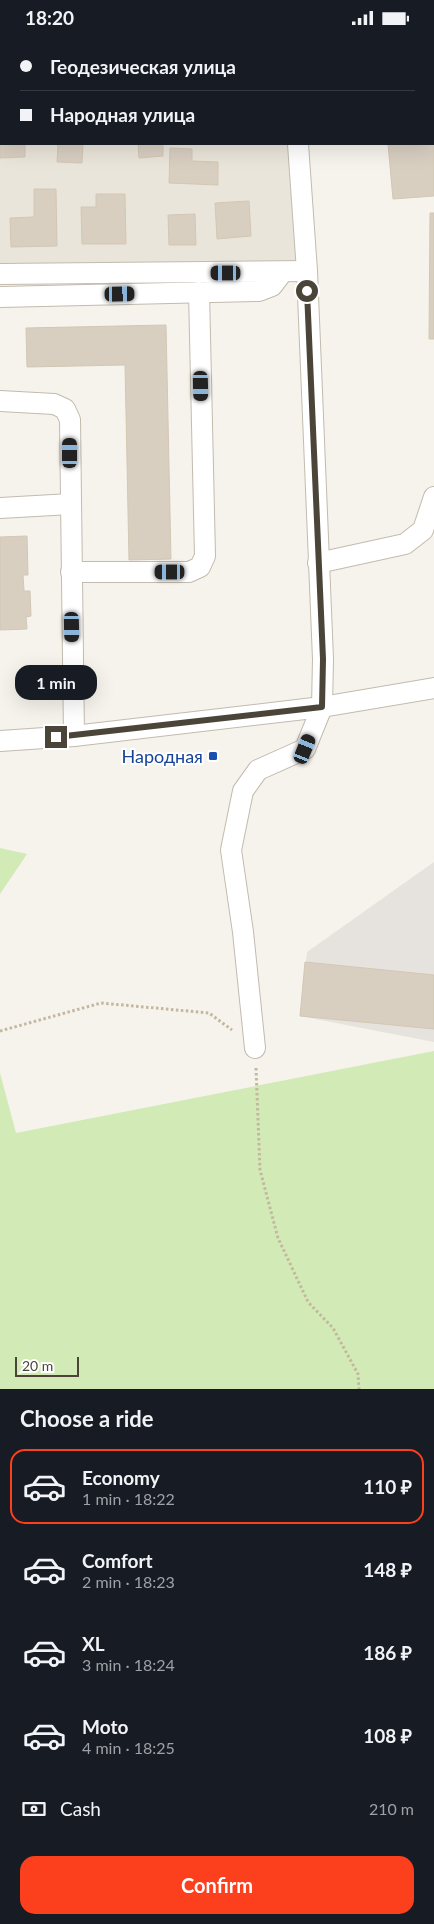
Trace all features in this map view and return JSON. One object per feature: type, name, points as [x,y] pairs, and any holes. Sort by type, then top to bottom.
[{"type":"street","points":[[255,1048],[243,931],[231,850],[243,791],[258,770],[305,749],[322,707],[323,659],[307,271],[298,145]]},
{"type":"street","points":[[0,274],[282,273],[307,271]]},
{"type":"street","points":[[0,297],[258,291],[272,286],[282,273]]},
{"type":"street","points":[[72,572],[189,572],[200,567],[205,556],[199,292]]},
{"type":"street","points":[[0,401],[54,404],[65,409],[70,419],[74,736]]},
{"type":"street","points":[[318,563],[405,544],[423,530],[434,497]]},
{"type":"street","points":[[0,508],[71,504]]},
{"type":"street","points":[[0,741],[74,736],[322,707],[434,688]]},
{"type":"path","points":[[0,1031],[101,1003],[209,1013],[255,1048],[260,1169],[278,1238],[308,1302],[333,1328],[358,1374],[359,1389]]},
{"type":"shaded area","points":[[0,145],[298,145],[307,271],[0,274]]},
{"type":"shaded area","points":[[434,862],[434,1042],[300,1016],[307,952]]},
{"type":"green space","points":[[0,848],[27,854],[0,894]]},
{"type":"green space","points":[[434,1051],[434,1389],[0,1389],[0,1073],[16,1133]]},
{"type":"building","points":[[0,145],[25,145],[25,157],[0,158]]},
{"type":"building","points":[[58,145],[83,145],[82,163],[57,162]]},
{"type":"building","points":[[138,145],[163,145],[163,156],[139,158]]},
{"type":"building","points":[[388,145],[434,145],[434,196],[393,199]]},
{"type":"building","points":[[170,148],[192,149],[192,161],[218,162],[218,185],[169,183]]},
{"type":"building","points":[[34,189],[56,189],[57,246],[11,247],[10,218],[34,217]]},
{"type":"building","points":[[96,194],[125,194],[126,244],[82,244],[81,207],[96,207]]},
{"type":"building","points":[[249,201],[251,236],[217,239],[215,203]]},
{"type":"building","points":[[430,213],[434,213],[434,339],[429,339]]},
{"type":"building","points":[[195,214],[196,245],[169,245],[168,215]]},
{"type":"building","points":[[166,325],[171,559],[129,560],[125,365],[27,367],[26,328]]},
{"type":"building","points":[[27,536],[28,575],[23,575],[24,591],[30,591],[31,616],[26,617],[27,629],[0,630],[0,537]]},
{"type":"building","points":[[305,962],[434,975],[434,1029],[300,1016]]},
{"type":"place","name":"Народная","points":[[213,756]]},
{"type":"route","points":[[56,737],[322,707],[323,659],[307,291]]}]
